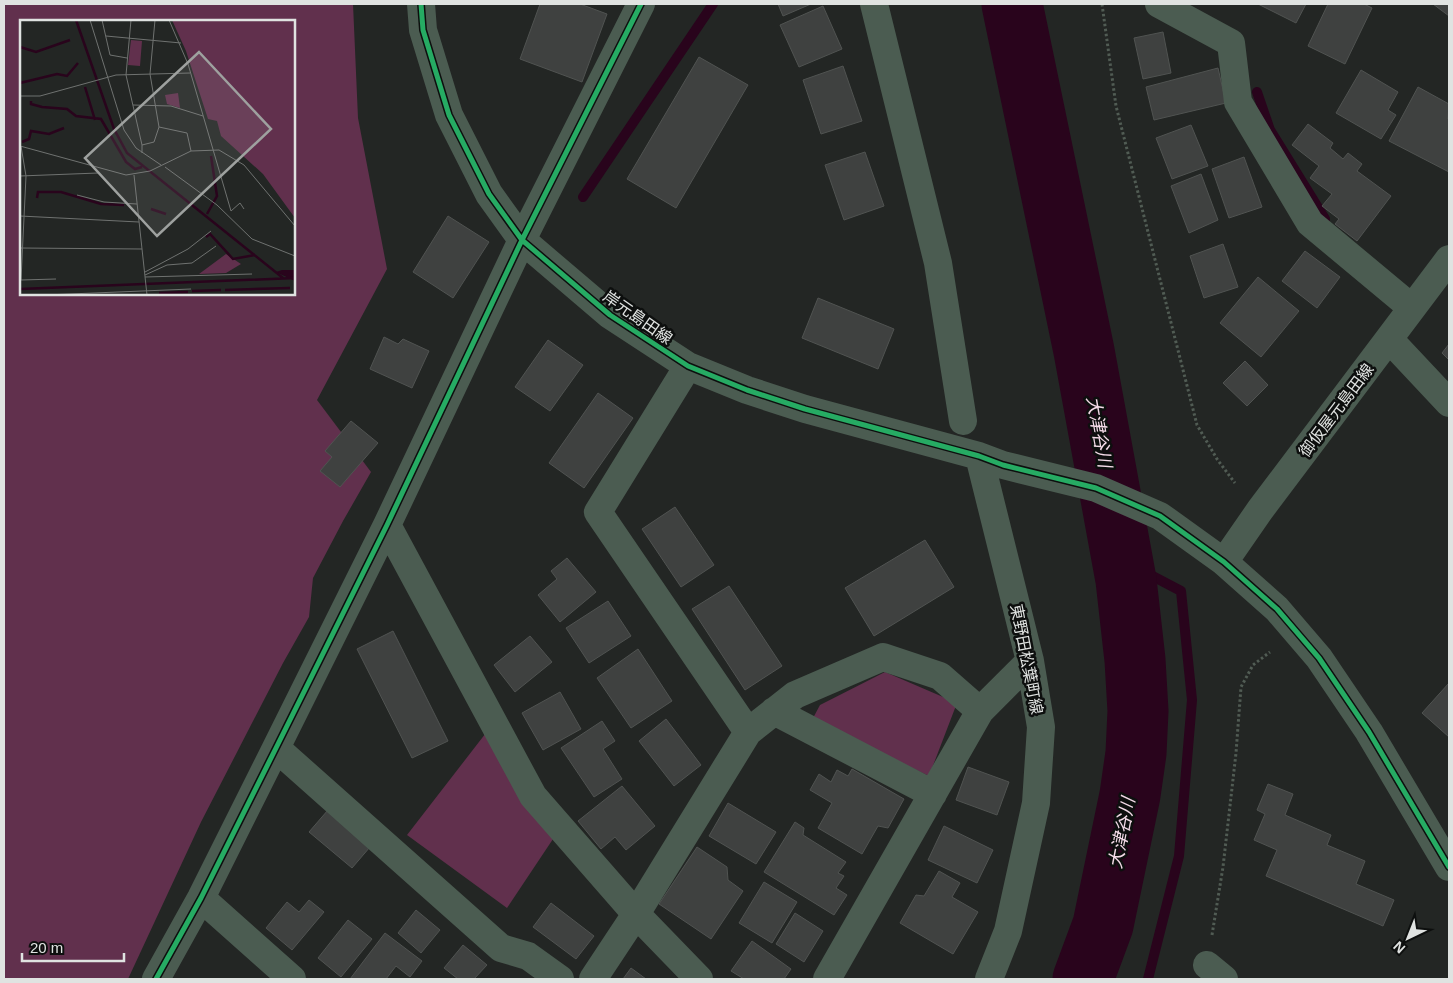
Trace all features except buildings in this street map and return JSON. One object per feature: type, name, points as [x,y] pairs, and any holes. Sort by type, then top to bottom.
[{"type":"street","name":"岸元島田線","points":[[420,4],[423,30],[449,115],[489,194],[522,240],[610,314],[688,366],[747,390],[804,409],[1096,488],[1160,516],[1224,562],[1277,609],[1320,658],[1368,732],[1449,867]]},
{"type":"street","points":[[156,979],[201,898],[276,748],[387,524],[522,240],[641,4]]},
{"type":"street","points":[[874,4],[938,263],[963,421]]},
{"type":"street","points":[[1159,4],[1231,43],[1238,102],[1310,223],[1412,308]]},
{"type":"street","name":"御仮屋元島田線","points":[[1224,562],[1260,510],[1449,259]]},
{"type":"street","points":[[1389,339],[1449,403]]},
{"type":"street","points":[[688,366],[598,512],[748,732]]},
{"type":"street","name":"東野田松葉町線","points":[[989,979],[1008,931],[1036,803],[1041,727],[991,461]]},
{"type":"street","points":[[387,524],[533,796],[636,914],[699,979]]},
{"type":"street","points":[[593,979],[636,914],[748,732],[795,695],[883,657],[940,676],[980,711]]},
{"type":"street","points":[[827,979],[980,711],[1030,661]]},
{"type":"street","points":[[774,711],[933,794]]},
{"type":"street","points":[[276,748],[501,948],[528,956],[560,979]]},
{"type":"street","points":[[201,898],[292,979]]},
{"type":"path","points":[[1102,4],[1116,106],[1197,425],[1216,459],[1235,483]]},
{"type":"path","points":[[1215,972],[1241,687],[1253,665],[1270,652]]},
{"type":"shaded area","points":[[4,4],[353,4],[358,118],[387,269],[317,400],[371,472],[313,578],[309,617],[283,663],[201,822],[128,979],[4,979]]},
{"type":"shaded area","points":[[885,672],[957,703],[929,776],[812,720],[820,705]]},
{"type":"shaded area","points":[[489,729],[555,836],[507,908],[407,835]]},
{"type":"waterway","points":[[583,197],[713,4]]},
{"type":"waterway","name":"大津谷川","points":[[1012,4],[1084,351],[1126,580],[1135,660],[1138,711],[1136,753],[1130,795],[1103,925],[1083,979]]},
{"type":"waterway","points":[[1257,92],[1270,130],[1325,219]]},
{"type":"waterway","points":[[1122,560],[1181,591],[1192,700],[1179,856],[1148,979]]},
{"type":"cycle path","points":[[421,4],[423,30],[449,115],[489,194],[522,240],[610,315],[688,366],[747,390],[805,409],[979,456],[1003,465],[1096,488],[1160,516],[1224,562],[1277,609],[1319,658],[1369,732],[1449,867]]},
{"type":"cycle path","points":[[156,979],[201,898],[387,525],[522,240],[641,4]]}]
